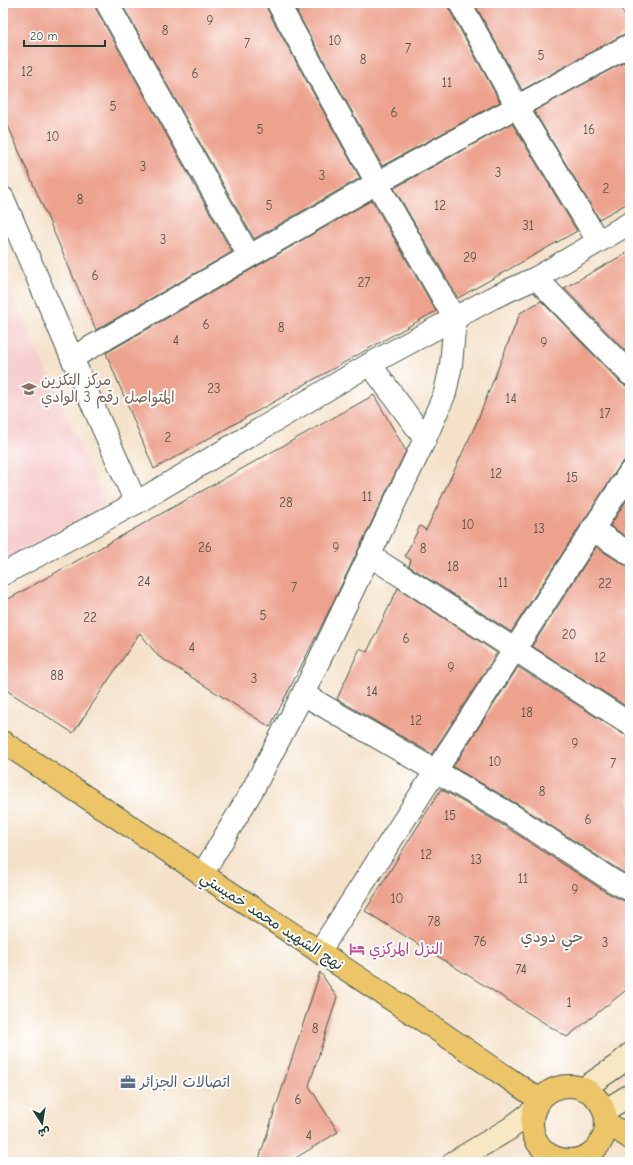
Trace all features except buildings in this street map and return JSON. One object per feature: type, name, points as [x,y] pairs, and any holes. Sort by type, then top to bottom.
[{"type":"main road","name":"نهج الشهيد محمد خميستي","points":[[3,742],[319,952],[537,1105]]},
{"type":"main road","points":[[583,1089],[618,1065],[630,1054]]},
{"type":"main road","points":[[454,1162],[509,1129],[537,1105],[549,1092],[560,1087],[571,1086],[583,1089],[592,1094],[600,1102],[605,1117],[604,1136],[597,1148],[586,1156],[566,1161],[548,1154],[540,1146],[534,1134],[532,1122],[537,1105]]},
{"type":"main road","points":[[605,1117],[630,1095]]},
{"type":"main road","points":[[605,1117],[630,1138]]},
{"type":"street","points":[[107,3],[248,256]]},
{"type":"street","points":[[202,875],[252,789],[303,694],[368,555],[425,439],[445,393],[451,365],[455,319],[377,183],[278,3]]},
{"type":"street","points":[[460,3],[517,107],[598,241]]},
{"type":"street","points":[[72,358],[377,183],[630,45]]},
{"type":"street","points":[[3,198],[136,503]]},
{"type":"street","points":[[3,574],[136,503],[370,364],[492,298],[536,278],[630,223]]},
{"type":"street","points":[[536,278],[630,374]]},
{"type":"street","points":[[370,364],[425,439]]},
{"type":"street","points":[[319,952],[630,472]]},
{"type":"street","points":[[592,529],[630,554]]},
{"type":"street","points":[[368,555],[630,724]]},
{"type":"street","points":[[303,694],[513,816],[613,881],[630,890]]},
{"type":"shaded area","name":"مركز التكزين المتواصل رقم 3 الوادي","points":[[3,274],[106,504],[3,560]]},
{"type":"place","name":"مركز التكزين المتواصل رقم 3 الوادي","points":[[29,389]]},
{"type":"place","name":"النزل المركزي","points":[[357,949]]},
{"type":"place","name":"اتصالات الجزائر","points":[[128,1082]]},
{"type":"district","name":"حي دودي","points":[[552,937]]}]
